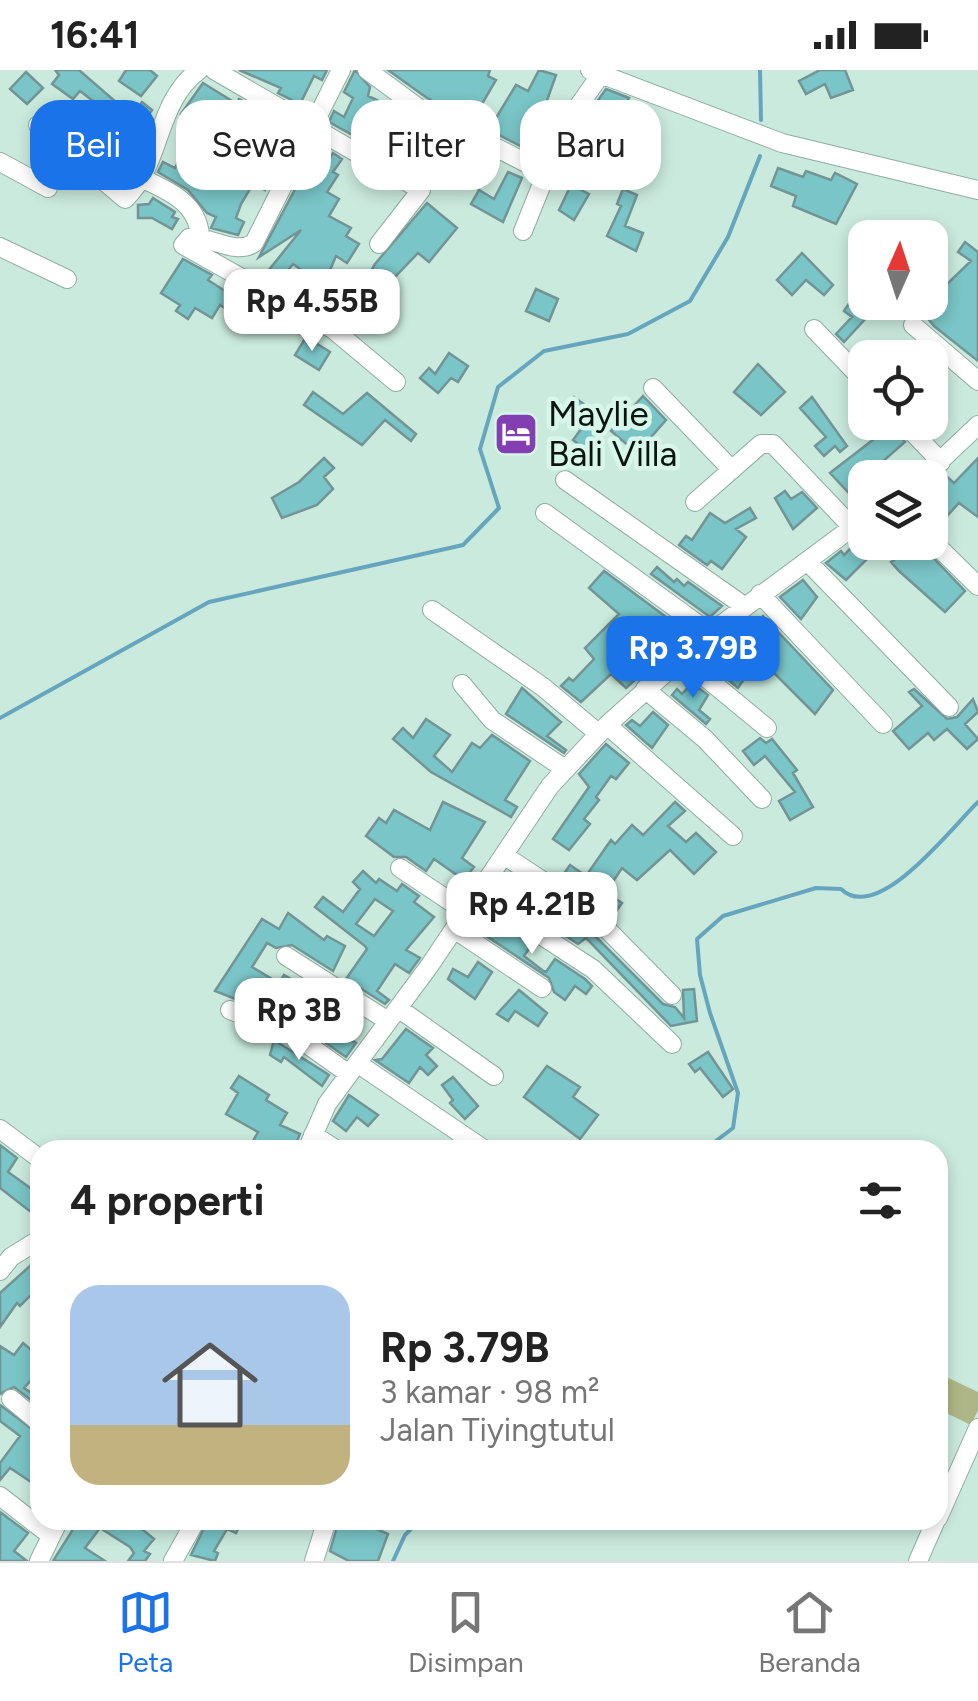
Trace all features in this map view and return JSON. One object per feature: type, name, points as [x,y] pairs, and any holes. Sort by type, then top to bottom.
[{"type":"street","points":[[214,70],[264,100]]},
{"type":"street","points":[[328,100],[342,70]]},
{"type":"street","points":[[367,70],[420,110],[520,160]]},
{"type":"street","points":[[156,140],[169,103],[192,72]]},
{"type":"street","points":[[580,100],[595,72],[782,143],[978,190]]},
{"type":"street","points":[[331,140],[421,190],[379,244]]},
{"type":"street","points":[[0,162],[30,178]]},
{"type":"street","points":[[156,186],[189,206],[200,222],[200,236]]},
{"type":"street","points":[[111,190],[121,199],[130,190]]},
{"type":"street","points":[[282,190],[254,243],[237,248],[200,236],[188,238],[183,245],[334,330],[396,382]]},
{"type":"street","points":[[523,231],[541,190]]},
{"type":"street","points":[[0,247],[67,279]]},
{"type":"street","points":[[914,325],[978,381]]},
{"type":"street","points":[[814,329],[848,364]]},
{"type":"street","points":[[653,388],[732,470]]},
{"type":"street","points":[[943,460],[971,437],[978,457]]},
{"type":"street","points":[[921,440],[939,460]]},
{"type":"street","points":[[695,502],[762,444],[777,445],[848,513]]},
{"type":"street","points":[[565,480],[744,606]]},
{"type":"street","points":[[546,512],[710,633]]},
{"type":"street","points":[[311,1140],[327,1104],[565,769],[603,729],[710,633],[848,531]]},
{"type":"street","points":[[948,557],[978,586]]},
{"type":"street","points":[[808,561],[949,707]]},
{"type":"street","points":[[760,594],[883,724]]},
{"type":"street","points":[[432,610],[603,729],[733,836]]},
{"type":"street","points":[[682,658],[767,728]]},
{"type":"street","points":[[462,684],[492,720],[565,769]]},
{"type":"street","points":[[646,690],[705,739],[762,799]]},
{"type":"street","points":[[505,856],[590,912],[672,995]]},
{"type":"street","points":[[400,868],[466,912]]},
{"type":"street","points":[[478,894],[611,982],[672,1044]]},
{"type":"street","points":[[454,928],[542,988]]},
{"type":"street","points":[[286,956],[494,1076]]},
{"type":"street","points":[[230,1010],[294,1035],[469,1140]]},
{"type":"street","points":[[0,1129],[30,1152]]},
{"type":"street","points":[[0,1271],[10,1257],[30,1246]]},
{"type":"street","points":[[10,1399],[30,1415]]},
{"type":"street","points":[[948,1495],[978,1428]]},
{"type":"street","points":[[0,1496],[30,1514]]},
{"type":"street","points":[[39,1561],[53,1530]]},
{"type":"street","points":[[173,1561],[190,1530]]},
{"type":"street","points":[[314,1561],[324,1530]]},
{"type":"street","points":[[918,1561],[932,1530]]},
{"type":"green space","points":[[948,1378],[978,1392],[978,1410],[971,1425],[948,1414]]},
{"type":"building","points":[[55,70],[79,70],[114,100],[92,100],[80,91],[73,99],[52,84],[59,75]]},
{"type":"building","points":[[126,70],[150,70],[157,76],[141,96],[119,81]]},
{"type":"building","points":[[239,70],[327,70],[322,80],[314,76],[302,100],[278,93],[281,88]]},
{"type":"building","points":[[355,70],[370,87],[368,96],[376,100],[352,100],[344,92]]},
{"type":"building","points":[[388,70],[490,70],[488,76],[496,80],[484,100],[427,98]]},
{"type":"building","points":[[539,70],[556,75],[547,100],[520,100],[520,146],[500,135],[500,111],[516,85],[528,91]]},
{"type":"building","points":[[820,70],[845,70],[853,90],[831,98],[825,84],[806,94],[799,81]]},
{"type":"building","points":[[26,72],[43,88],[27,104],[10,89]]},
{"type":"building","points":[[203,83],[231,100],[191,100]]},
{"type":"building","points":[[606,89],[629,98],[628,100],[598,100]]},
{"type":"building","points":[[351,102],[351,134],[331,123],[334,111],[344,117]]},
{"type":"building","points":[[333,153],[342,159],[333,172],[338,175],[331,186]]},
{"type":"building","points":[[163,162],[175,168],[176,183],[158,172]]},
{"type":"building","points":[[778,168],[803,177],[806,171],[831,180],[835,173],[857,184],[836,224],[793,206],[796,196],[771,186]]},
{"type":"building","points":[[508,172],[520,177],[503,222],[471,204],[479,190],[494,199]]},
{"type":"building","points":[[188,190],[249,190],[236,218],[244,222],[238,235],[211,228],[216,217],[207,213]]},
{"type":"building","points":[[295,190],[328,190],[339,199],[329,216],[351,228],[346,236],[359,244],[347,263],[336,256],[322,289],[340,298],[349,286],[358,293],[375,264],[427,203],[457,228],[429,262],[418,253],[395,277],[376,315],[353,301],[344,316],[334,310],[332,314],[298,295],[311,277],[293,264],[277,284],[264,276],[301,230],[259,257]]},
{"type":"building","points":[[569,190],[589,194],[574,220],[559,210]]},
{"type":"building","points":[[623,190],[637,195],[625,226],[643,233],[636,251],[607,236],[621,206],[617,204]]},
{"type":"building","points":[[153,198],[175,212],[172,217],[178,219],[172,229],[152,218],[138,218],[138,205],[149,204]]},
{"type":"building","points":[[965,242],[978,252],[978,361],[929,320],[948,320],[948,283],[971,261],[958,252]]},
{"type":"building","points":[[802,253],[833,285],[824,295],[806,280],[792,295],[777,280]]},
{"type":"building","points":[[183,259],[212,275],[208,280],[239,300],[231,312],[220,305],[212,318],[195,308],[188,319],[176,311],[180,305],[161,293]]},
{"type":"building","points":[[536,289],[558,299],[549,321],[526,311]]},
{"type":"building","points":[[849,320],[864,320],[844,342],[836,334]]},
{"type":"building","points":[[306,337],[330,352],[319,370],[295,355]]},
{"type":"building","points":[[449,353],[468,366],[458,382],[451,378],[438,393],[420,378],[429,368],[435,374]]},
{"type":"building","points":[[758,364],[785,392],[761,415],[734,392]]},
{"type":"building","points":[[313,392],[343,414],[367,393],[416,434],[411,441],[385,420],[362,445],[304,405]]},
{"type":"building","points":[[643,396],[666,420],[637,453],[611,431]]},
{"type":"building","points":[[574,397],[609,422],[587,451],[573,440],[581,429],[561,415]]},
{"type":"building","points":[[812,397],[847,446],[840,452],[835,446],[824,456],[815,446],[826,437],[800,408]]},
{"type":"building","points":[[873,440],[905,442],[884,460],[848,460],[848,492],[830,473]]},
{"type":"building","points":[[324,458],[334,468],[324,477],[333,489],[317,505],[282,518],[272,498],[299,482]]},
{"type":"building","points":[[978,458],[978,517],[959,503],[948,515],[948,478],[954,483]]},
{"type":"building","points":[[785,491],[791,499],[802,492],[817,508],[793,529],[775,498]]},
{"type":"building","points":[[750,508],[756,518],[736,529],[746,537],[722,569],[711,561],[707,565],[679,545],[686,536],[692,540],[710,513],[725,523]]},
{"type":"building","points":[[841,551],[844,555],[848,551],[848,560],[866,560],[846,580],[826,563]]},
{"type":"building","points":[[935,560],[965,591],[945,612],[891,562]]},
{"type":"building","points":[[657,567],[674,582],[677,579],[684,586],[688,582],[722,606],[710,617],[651,574]]},
{"type":"building","points":[[604,571],[677,625],[670,631],[681,642],[665,657],[655,647],[640,661],[647,669],[626,688],[611,674],[581,702],[561,686],[569,678],[573,681],[594,659],[585,648],[619,614],[589,588]]},
{"type":"building","points":[[803,580],[817,597],[801,619],[780,597]]},
{"type":"building","points":[[763,616],[833,690],[815,714],[754,653],[733,672],[744,679],[738,688],[709,664],[706,658],[715,649],[719,653],[736,634],[734,631],[745,623],[750,630]]},
{"type":"building","points":[[692,683],[708,695],[699,710],[710,719],[706,724],[672,695],[677,689],[682,694]]},
{"type":"building","points":[[522,688],[561,722],[547,736],[566,750],[564,753],[506,714]]},
{"type":"building","points":[[914,689],[947,719],[957,717],[973,699],[978,712],[965,724],[978,739],[967,749],[947,729],[934,740],[928,733],[909,749],[893,731],[922,706],[909,692]]},
{"type":"building","points":[[653,712],[668,725],[652,748],[626,725],[632,720],[640,726]]},
{"type":"building","points":[[426,719],[450,735],[434,756],[452,772],[472,743],[480,748],[492,735],[530,761],[505,800],[517,807],[511,817],[431,772],[393,739],[403,728],[413,738]]},
{"type":"building","points":[[760,738],[766,743],[772,739],[797,770],[793,773],[813,807],[790,820],[779,801],[795,792],[765,756],[754,765],[743,751]]},
{"type":"building","points":[[606,744],[629,763],[616,779],[611,776],[596,797],[599,800],[584,819],[590,824],[569,850],[553,839],[589,787],[579,774]]},
{"type":"building","points":[[443,802],[485,822],[462,858],[474,867],[464,880],[434,859],[426,871],[406,857],[394,857],[366,836],[379,818],[386,823],[394,810],[430,830]]},
{"type":"building","points":[[675,802],[685,811],[668,826],[686,842],[696,833],[716,852],[694,874],[670,850],[637,880],[622,868],[606,892],[622,903],[612,917],[561,878],[570,865],[586,876],[611,840],[615,844],[632,825],[643,835]]},
{"type":"building","points":[[363,871],[376,883],[379,879],[397,891],[402,884],[419,896],[414,902],[434,917],[406,950],[420,958],[409,973],[395,964],[377,991],[389,1000],[385,1004],[346,979],[367,949],[365,946],[315,907],[323,897],[343,912],[360,889],[353,882]],"holes":[[[375,899],[393,911],[374,936],[356,924]]]},
{"type":"building","points":[[505,876],[537,897],[529,912],[497,891]]},
{"type":"building","points":[[482,912],[532,944],[524,956],[542,970],[546,972],[555,959],[592,986],[586,994],[575,986],[565,1000],[554,992],[549,978],[473,927]]},
{"type":"building","points":[[288,913],[324,940],[327,936],[345,946],[333,971],[292,945],[276,948],[267,943],[252,967],[279,983],[284,975],[296,982],[294,986],[318,1002],[314,1011],[320,1014],[331,999],[358,1017],[356,1020],[348,1015],[337,1032],[356,1043],[346,1057],[299,1024],[215,991],[262,919],[279,929]]},
{"type":"building","points":[[578,919],[663,1004],[675,1007],[684,1018],[683,990],[694,989],[697,1021],[671,1026],[586,938],[578,944],[548,924],[563,933]]},
{"type":"building","points":[[478,962],[492,972],[475,999],[448,979],[453,969],[468,977]]},
{"type":"building","points":[[519,990],[547,1013],[538,1026],[515,1011],[508,1021],[497,1014]]},
{"type":"building","points":[[406,1029],[433,1048],[426,1055],[437,1066],[428,1075],[420,1067],[409,1083],[375,1060],[382,1059]]},
{"type":"building","points":[[274,1040],[329,1075],[322,1086],[284,1057],[281,1062],[270,1055]]},
{"type":"building","points":[[708,1052],[733,1089],[723,1097],[700,1068],[695,1072],[689,1064]]},
{"type":"building","points":[[547,1066],[580,1087],[573,1097],[598,1115],[580,1139],[524,1097]]},
{"type":"building","points":[[239,1076],[269,1095],[266,1100],[287,1113],[280,1125],[300,1134],[297,1140],[254,1140],[258,1132],[226,1114],[238,1093],[231,1088]]},
{"type":"building","points":[[453,1077],[478,1106],[465,1119],[450,1103],[453,1100],[442,1085]]},
{"type":"building","points":[[349,1095],[378,1115],[368,1126],[357,1117],[346,1131],[333,1121]]},
{"type":"building","points":[[0,1145],[17,1158],[8,1172],[30,1188],[30,1211],[0,1188]]},
{"type":"building","points":[[30,1266],[30,1296],[20,1306],[17,1303],[0,1327],[0,1293]]},
{"type":"building","points":[[23,1343],[30,1349],[30,1381],[24,1388],[30,1392],[30,1399],[14,1387],[0,1394],[0,1346],[14,1355]]},
{"type":"building","points":[[0,1405],[30,1428],[30,1481],[10,1468],[0,1480],[0,1463],[20,1436],[0,1421]]},
{"type":"building","points":[[0,1512],[28,1533],[14,1551],[27,1561],[0,1561]]},
{"type":"building","points":[[73,1530],[98,1530],[85,1548],[105,1561],[53,1561]]},
{"type":"building","points":[[103,1530],[143,1530],[154,1539],[144,1551],[150,1554],[145,1561],[128,1561],[134,1553]]},
{"type":"building","points":[[203,1530],[226,1530],[214,1551],[218,1553],[215,1561],[191,1555]]},
{"type":"building","points":[[336,1530],[379,1530],[388,1534],[378,1561],[349,1561],[330,1551]]},
{"type":"waterway","points":[[760,70],[761,120]]},
{"type":"waterway","points":[[0,718],[209,602],[463,545],[499,508],[480,449],[498,387],[544,351],[628,334],[690,301],[728,237],[760,156]]},
{"type":"waterway","points":[[717,1140],[733,1128],[738,1093],[710,1013],[700,975],[697,939],[723,916],[816,888],[841,889],[856,897],[874,894],[914,868],[978,802]]},
{"type":"waterway","points":[[393,1561],[410,1530]]},
{"type":"place","name":"Maylie Bali Villa","points":[[516,434]]}]
